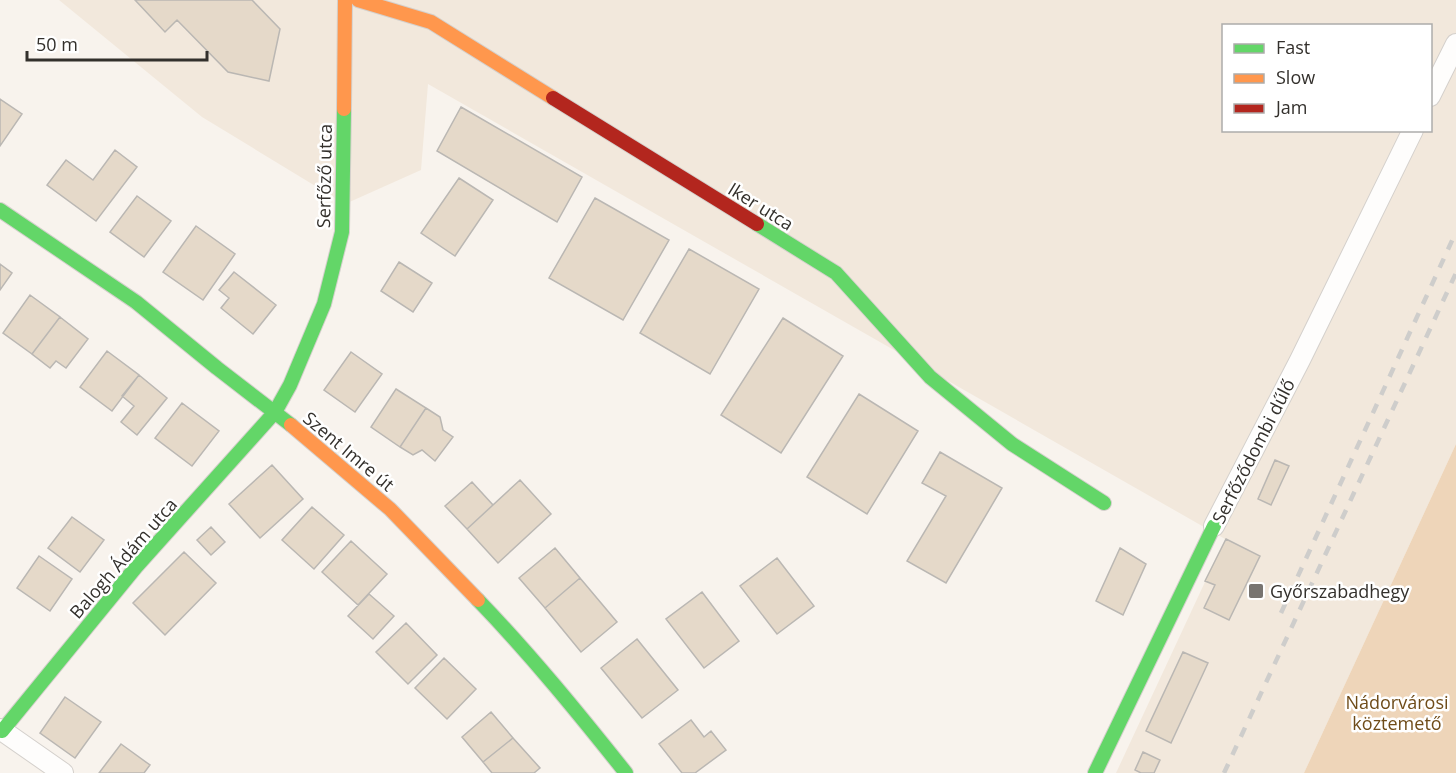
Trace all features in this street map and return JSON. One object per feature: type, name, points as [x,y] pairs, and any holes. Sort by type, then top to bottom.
[{"type":"street","name":"Serfőző utca","points":[[275,412],[290,385],[324,304],[342,232],[345,0]]},
{"type":"street","name":"Iker utca","points":[[358,0],[430,22],[836,273],[930,377],[1012,444],[1104,503]]},
{"type":"street","points":[[1432,94],[1456,44]]},
{"type":"street","name":"Serfőződombi dűlő","points":[[1095,773],[1214,526],[1305,350],[1412,132]]},
{"type":"street","name":"Szent Imre út","points":[[0,210],[136,302],[275,412],[390,509],[503,626],[626,773]]},
{"type":"street","name":"Balogh Ádám utca","points":[[1,730],[136,567],[275,412]]},
{"type":"street","points":[[1,730],[63,773]]},
{"type":"shaded area","points":[[59,0],[1456,0],[1456,444],[1304,773],[1116,773],[1225,539],[428,84],[421,170],[345,204],[202,117]]},
{"type":"green space","name":"Nádorvárosi köztemető","points":[[1456,444],[1456,773],[1304,773]]},
{"type":"building","points":[[135,0],[252,0],[280,29],[269,81],[228,72],[177,20],[165,32]]},
{"type":"building","points":[[0,99],[22,114],[0,146]]},
{"type":"building","points":[[461,107],[582,177],[557,222],[437,151]]},
{"type":"building","points":[[115,150],[137,167],[96,221],[47,185],[66,160],[93,180]]},
{"type":"building","points":[[459,178],[493,200],[455,256],[421,233]]},
{"type":"building","points":[[137,196],[171,221],[144,257],[110,232]]},
{"type":"building","points":[[595,198],[669,240],[623,320],[549,278]]},
{"type":"building","points":[[196,226],[235,254],[203,300],[163,272]]},
{"type":"building","points":[[689,249],[759,289],[710,374],[640,333]]},
{"type":"building","points":[[399,262],[432,283],[413,312],[381,291]]},
{"type":"building","points":[[0,264],[12,273],[0,290]]},
{"type":"building","points":[[234,272],[276,305],[253,334],[221,308],[229,298],[219,290]]},
{"type":"building","points":[[30,295],[60,317],[32,354],[3,333]]},
{"type":"building","points":[[60,317],[88,339],[66,368],[56,361],[50,368],[32,354]]},
{"type":"building","points":[[783,318],[843,356],[781,453],[721,415]]},
{"type":"building","points":[[107,351],[139,375],[112,411],[80,387]]},
{"type":"building","points":[[351,352],[382,374],[355,412],[324,390]]},
{"type":"building","points":[[139,375],[167,398],[137,435],[121,422],[134,406],[122,396]]},
{"type":"building","points":[[396,389],[426,408],[400,447],[371,427]]},
{"type":"building","points":[[859,394],[918,431],[867,514],[807,477]]},
{"type":"building","points":[[182,403],[219,431],[192,466],[155,438]]},
{"type":"building","points":[[426,408],[440,417],[443,430],[453,437],[435,461],[422,450],[413,455],[400,447]]},
{"type":"building","points":[[940,452],[1002,488],[946,583],[907,561],[946,496],[922,483]]},
{"type":"building","points":[[1275,460],[1289,466],[1271,505],[1258,499]]},
{"type":"building","points":[[272,465],[303,499],[260,538],[229,504]]},
{"type":"building","points":[[520,480],[551,514],[498,563],[467,529]]},
{"type":"building","points":[[472,482],[493,505],[467,529],[445,506]]},
{"type":"building","points":[[312,507],[344,535],[314,569],[282,540]]},
{"type":"building","points":[[72,517],[104,540],[80,572],[48,548]]},
{"type":"building","points":[[211,527],[225,542],[211,555],[197,540]]},
{"type":"building","points":[[1226,539],[1260,556],[1229,620],[1204,608],[1215,585],[1205,581]]},
{"type":"building","points":[[351,541],[387,574],[358,605],[322,572]]},
{"type":"building","points":[[555,548],[580,578],[545,608],[519,578]]},
{"type":"building","points":[[1120,548],[1146,564],[1123,615],[1096,601]]},
{"type":"building","points":[[184,552],[216,583],[165,635],[133,603]]},
{"type":"building","points":[[39,556],[72,579],[50,611],[17,588]]},
{"type":"building","points":[[777,558],[814,606],[777,634],[740,586]]},
{"type":"building","points":[[580,578],[617,622],[581,652],[545,608]]},
{"type":"building","points":[[702,592],[739,641],[704,668],[666,619]]},
{"type":"building","points":[[369,594],[394,616],[373,639],[348,616]]},
{"type":"building","points":[[406,623],[437,655],[408,684],[376,652]]},
{"type":"building","points":[[637,639],[678,690],[642,718],[601,668]]},
{"type":"building","points":[[1183,652],[1208,663],[1171,743],[1146,731]]},
{"type":"building","points":[[444,658],[476,689],[447,719],[415,688]]},
{"type":"building","points":[[65,697],[101,722],[75,758],[40,733]]},
{"type":"building","points":[[491,712],[513,738],[483,762],[462,737]]},
{"type":"building","points":[[691,720],[704,737],[711,731],[726,750],[695,773],[682,773],[659,744]]},
{"type":"building","points":[[513,738],[540,768],[534,773],[492,773],[483,762]]},
{"type":"building","points":[[121,744],[150,765],[144,773],[99,773]]},
{"type":"building","points":[[1143,752],[1160,760],[1154,773],[1141,773],[1135,770]]},
{"type":"railway","points":[[1281,613],[1456,232]]},
{"type":"railway","points":[[1224,773],[1456,273]]},
{"type":"traffic: fast","points":[[2,731],[136,567],[275,412],[290,385],[324,304],[342,232],[344,109]]},
{"type":"traffic: fast","points":[[0,210],[136,302],[291,425]]},
{"type":"traffic: fast","points":[[757,224],[836,273],[930,377],[1012,444],[1104,503]]},
{"type":"traffic: fast","points":[[1095,773],[1214,526]]},
{"type":"traffic: fast","points":[[478,600],[554,685],[626,773]]},
{"type":"traffic: slow","points":[[344,109],[345,0]]},
{"type":"traffic: slow","points":[[358,0],[431,22],[553,98]]},
{"type":"traffic: slow","points":[[291,425],[390,509],[478,600]]},
{"type":"traffic: jam","points":[[553,98],[757,224]]},
{"type":"place","name":"Győrszabadhegy","points":[[1256,591]]}]
